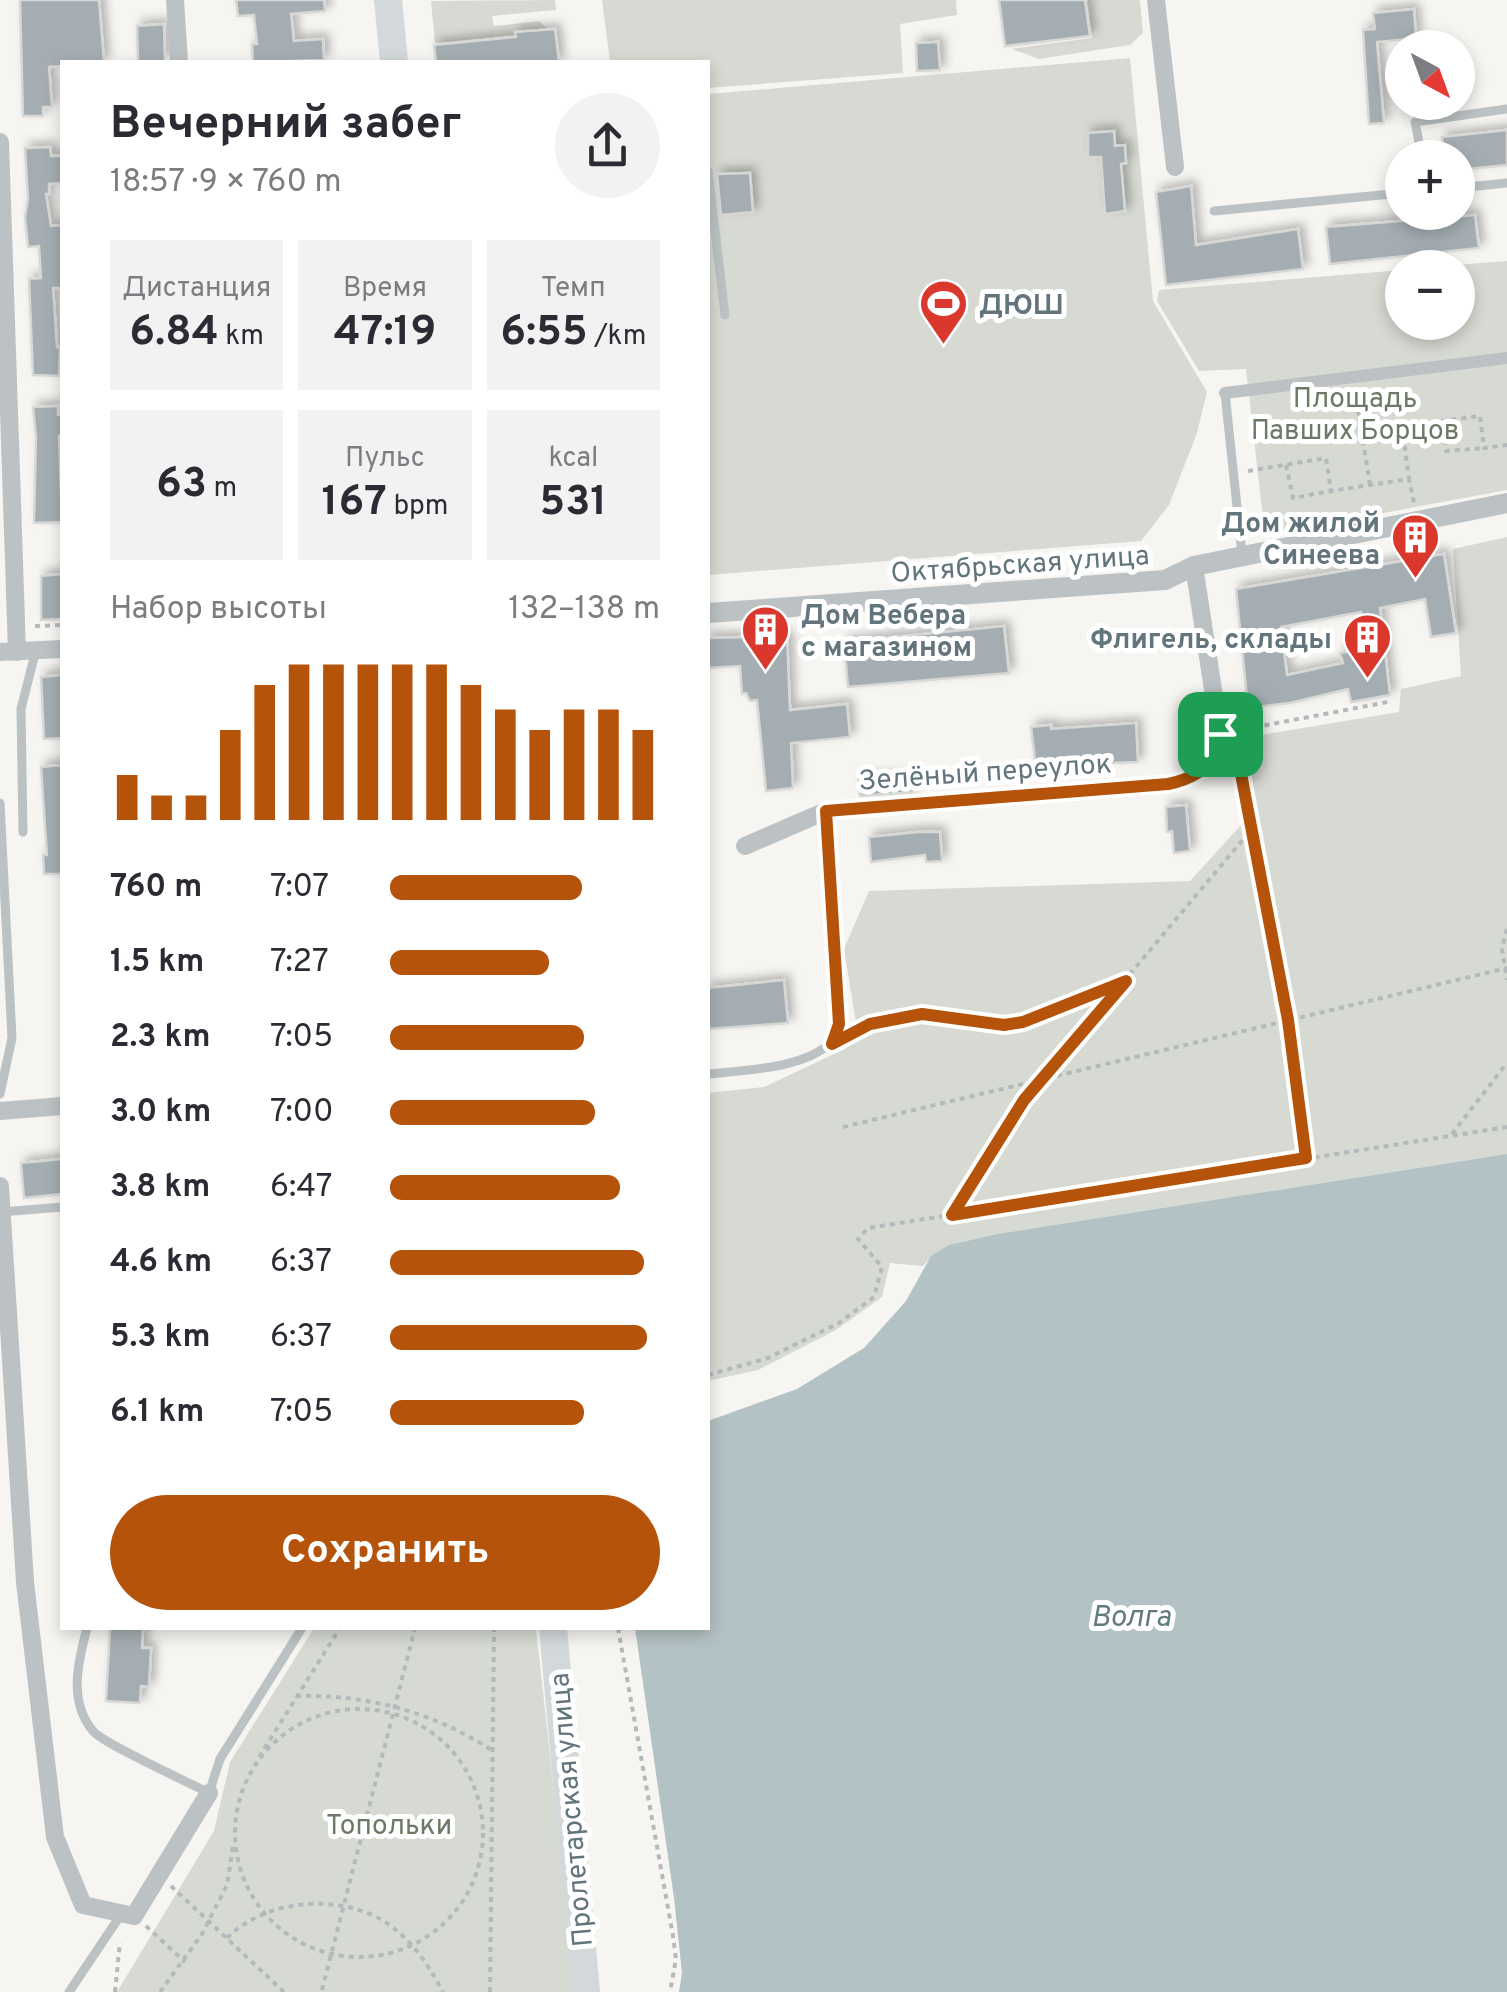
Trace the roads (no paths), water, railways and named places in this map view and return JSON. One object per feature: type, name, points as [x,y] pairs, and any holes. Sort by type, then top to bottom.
[{"type":"main road","points":[[388,0],[394,60]]},
{"type":"main road","name":"Пролетарская улица","points":[[553,1630],[586,1992]]},
{"type":"street","points":[[175,0],[178,60]]},
{"type":"street","points":[[1156,0],[1175,168]]},
{"type":"street","points":[[0,142],[7,556],[18,651],[60,649]]},
{"type":"street","points":[[1225,393],[1507,358]]},
{"type":"street","name":"Октябрьская улица","points":[[710,613],[1165,580],[1194,566],[1507,504]]},
{"type":"street","name":"Зелёный переулок","points":[[745,846],[826,811],[1189,780],[1209,766],[1225,738],[1194,566]]},
{"type":"street","points":[[0,1111],[60,1106]]},
{"type":"street","points":[[0,1186],[25,1582],[55,1836],[84,1905],[128,1914],[159,1875],[210,1793]]},
{"type":"lane","points":[[1418,140],[1415,122],[1507,109]]},
{"type":"lane","points":[[1475,186],[1507,183]]},
{"type":"lane","points":[[710,188],[725,315]]},
{"type":"lane","points":[[1214,211],[1385,195]]},
{"type":"lane","points":[[1225,393],[1242,556]]},
{"type":"lane","points":[[18,651],[24,832]]},
{"type":"lane","points":[[0,803],[12,1038],[0,1094]]},
{"type":"lane","points":[[710,1074],[772,1068],[815,1054],[834,1040],[839,1024],[826,811]]},
{"type":"lane","points":[[1,1212],[60,1207]]},
{"type":"lane","points":[[85,1630],[76,1667],[77,1700],[94,1734],[210,1793],[220,1760],[301,1630]]},
{"type":"lane","points":[[69,1992],[128,1914]]},
{"type":"water","name":"Волга","points":[[1507,1154],[1507,1992],[679,1992],[682,1973],[674,1898],[635,1630],[710,1630],[710,1420],[797,1389],[864,1348],[906,1301],[931,1256],[949,1245],[997,1234]]},
{"type":"place","name":"ДЮШ","points":[[944,346]]},
{"type":"place","name":"Дом жилой Синеева","points":[[1415,580]]},
{"type":"place","name":"Дом Вебера с магазином","points":[[766,672]]},
{"type":"place","name":"Флигель, склады","points":[[1367,680]]},
{"type":"park label","name":"Площадь Павших Борцов","points":[[1355,413]]},
{"type":"park label","name":"Топольки","points":[[389,1824]]}]
